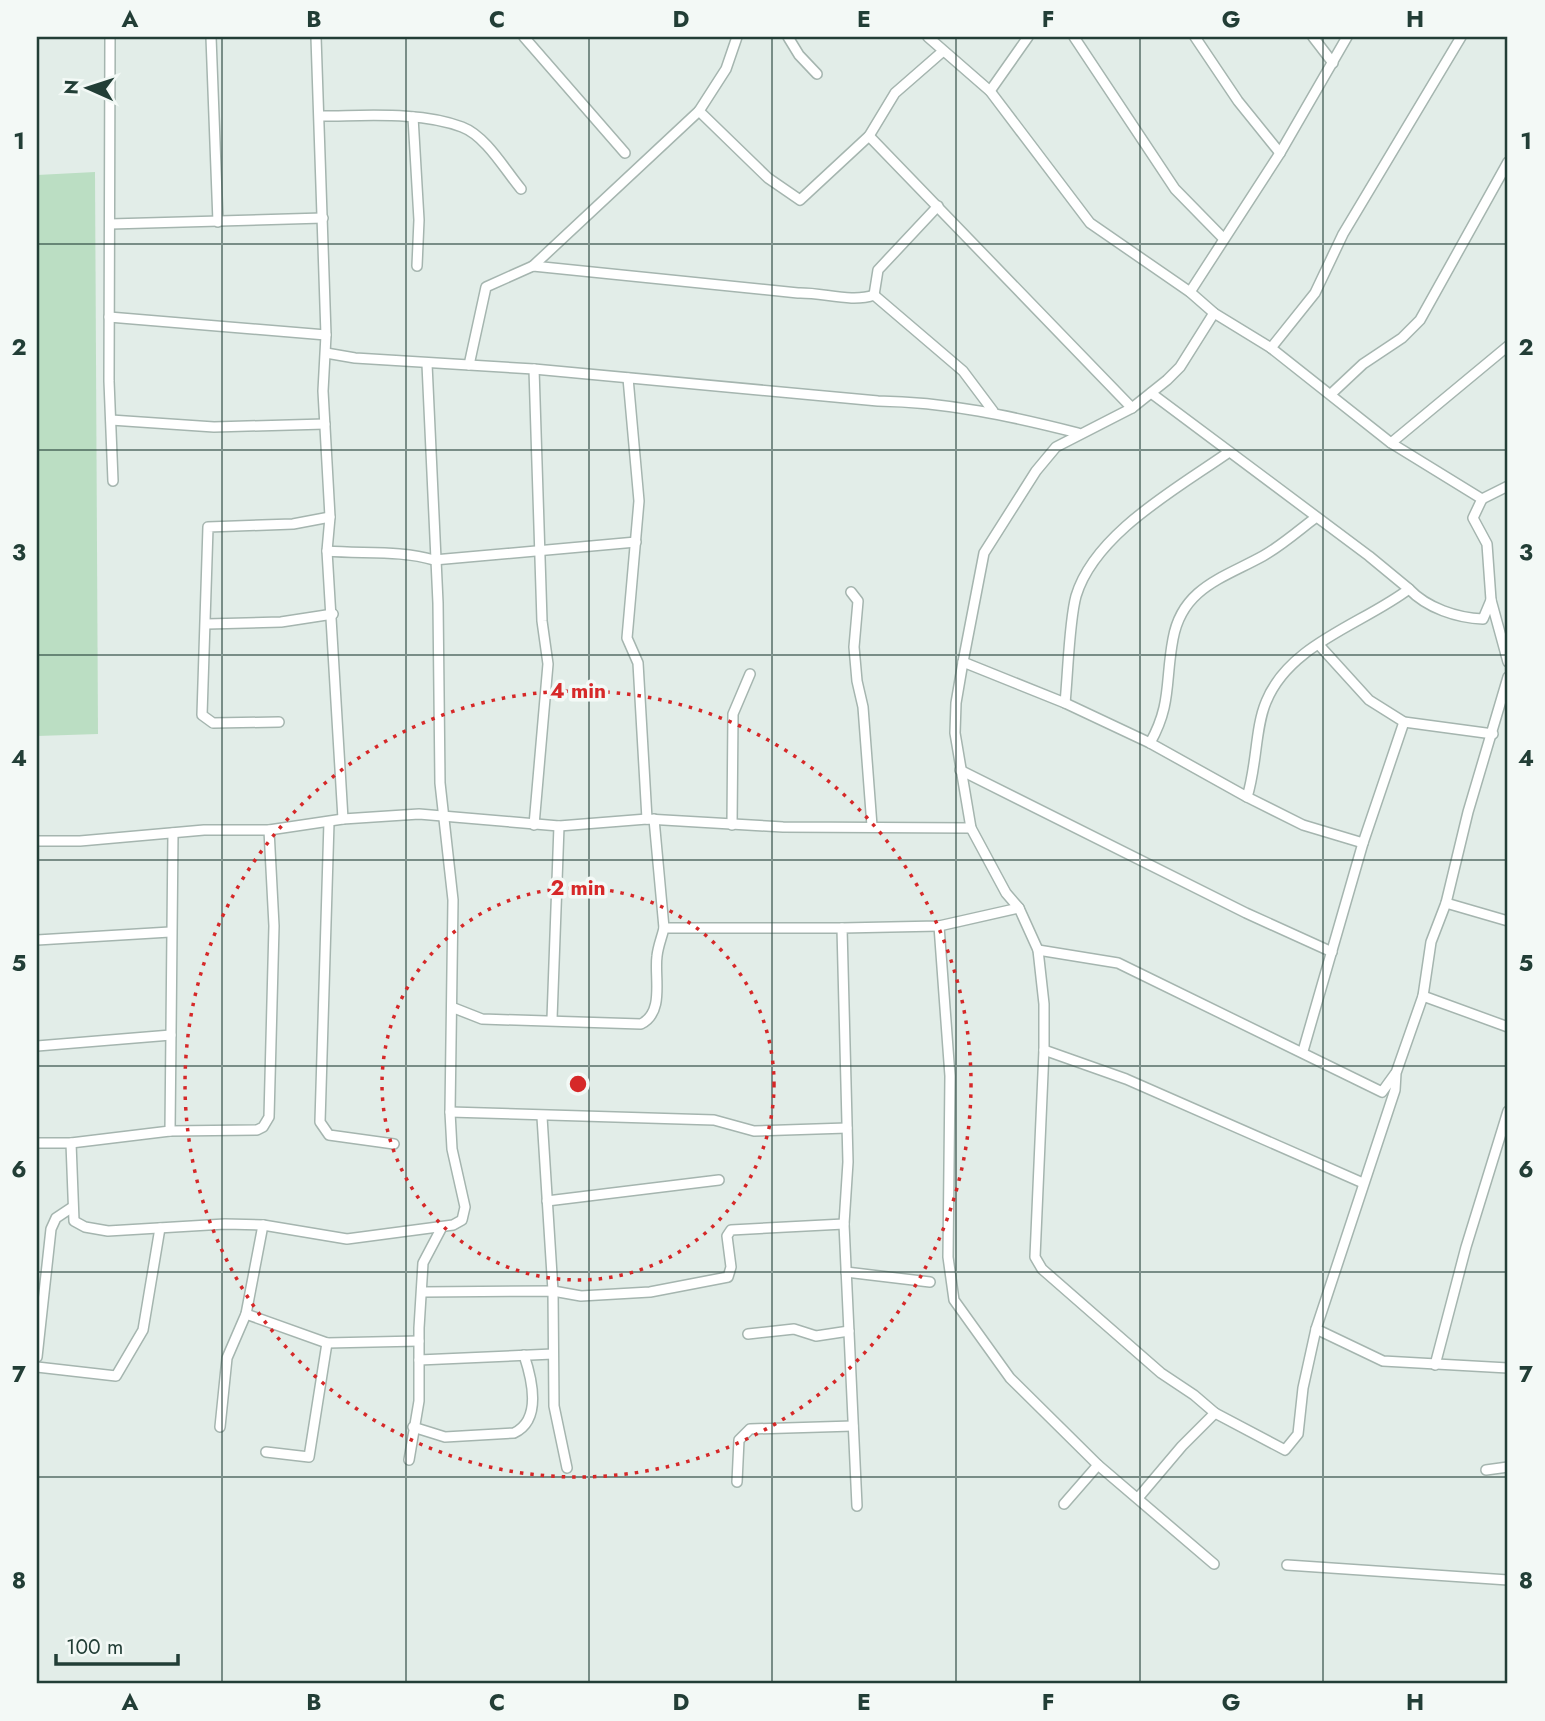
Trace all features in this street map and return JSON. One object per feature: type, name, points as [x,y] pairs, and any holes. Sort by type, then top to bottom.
[{"type":"street","points":[[110,37],[109,317],[113,481]]},
{"type":"street","points":[[211,37],[218,222]]},
{"type":"street","points":[[316,37],[321,116],[326,335],[323,391],[330,517],[327,551],[343,819]]},
{"type":"street","points":[[524,37],[625,153]]},
{"type":"street","points":[[469,365],[486,287],[533,266],[699,111],[726,68],[737,37],[729,37]]},
{"type":"street","points":[[788,37],[799,55],[817,74]]},
{"type":"street","points":[[928,37],[942,52],[990,91],[1090,223],[1190,292],[1213,313],[1271,348],[1391,443],[1482,499]]},
{"type":"street","points":[[990,91],[1028,37]]},
{"type":"street","points":[[1074,37],[1175,189],[1223,238]]},
{"type":"street","points":[[1195,37],[1238,101],[1280,153]]},
{"type":"street","points":[[1313,37],[1333,64]]},
{"type":"street","points":[[1190,292],[1280,153],[1347,37]]},
{"type":"street","points":[[1271,348],[1315,293],[1343,234],[1461,37]]},
{"type":"street","points":[[699,111],[768,177],[800,200],[869,136],[895,93],[942,52]]},
{"type":"street","points":[[321,116],[413,117],[467,130],[522,190]]},
{"type":"street","points":[[413,117],[419,220],[417,265]]},
{"type":"street","points":[[869,136],[1132,408]]},
{"type":"street","points":[[1332,394],[1363,364],[1402,338],[1420,320],[1508,162]]},
{"type":"street","points":[[874,295],[878,270],[938,206]]},
{"type":"street","points":[[110,224],[323,218]]},
{"type":"street","points":[[533,266],[798,293],[819,292],[864,298],[874,295]]},
{"type":"street","points":[[874,295],[963,371],[993,411]]},
{"type":"street","points":[[1213,313],[1180,368],[1151,393],[1132,408],[1078,433],[1056,447],[1036,471],[984,553],[956,703],[956,733],[971,828],[1006,893],[1019,908],[1038,950],[1044,1004],[1044,1050],[1035,1256],[1042,1269],[1140,1355],[1215,1413],[1285,1450],[1298,1434],[1303,1388],[1316,1329],[1395,1090],[1396,1073],[1423,996],[1431,942],[1446,903],[1468,812],[1508,677]]},
{"type":"street","points":[[109,317],[326,335]]},
{"type":"street","points":[[1391,443],[1508,346]]},
{"type":"street","points":[[326,354],[534,369],[878,401],[921,401],[993,411],[1078,433]]},
{"type":"street","points":[[71,1143],[71,1208],[74,1221],[85,1227],[108,1231],[263,1225],[347,1239],[442,1227],[462,1220],[465,1207],[452,1149],[450,1112],[454,1008],[453,900],[448,832],[442,815],[427,363]]},
{"type":"street","points":[[534,369],[542,621],[548,664],[534,825]]},
{"type":"street","points":[[454,1008],[482,1018],[552,1018],[622,1024],[649,1020],[656,1007],[657,954],[664,928],[651,819],[638,663],[627,638],[639,500],[628,378]]},
{"type":"street","points":[[1151,393],[1409,589],[1455,616],[1472,619],[1483,619],[1491,600]]},
{"type":"street","points":[[111,420],[214,427],[326,424]]},
{"type":"street","points":[[1065,703],[1076,598],[1086,573],[1126,525],[1229,452]]},
{"type":"street","points":[[1508,486],[1482,499],[1473,518],[1487,544],[1491,600],[1508,662]]},
{"type":"street","points":[[279,722],[213,723],[202,715],[208,527],[293,524],[330,517]]},
{"type":"street","points":[[1150,743],[1163,720],[1173,638],[1185,604],[1217,578],[1265,555],[1315,518]]},
{"type":"street","points":[[327,551],[382,555],[412,553],[434,560],[636,542]]},
{"type":"street","points":[[1247,797],[1257,765],[1266,700],[1284,672],[1320,645],[1409,589]]},
{"type":"street","points":[[851,592],[858,601],[854,647],[863,707],[872,826]]},
{"type":"street","points":[[207,624],[281,622],[332,614]]},
{"type":"street","points":[[1320,645],[1369,700],[1404,722],[1493,734]]},
{"type":"street","points":[[963,662],[1065,703],[1150,743],[1303,825],[1363,843]]},
{"type":"street","points":[[732,825],[733,714],[750,674]]},
{"type":"street","points":[[1303,1051],[1363,843],[1404,722]]},
{"type":"street","points":[[960,770],[1246,913],[1332,952]]},
{"type":"street","points":[[37,841],[269,830],[343,819],[442,815],[559,826],[651,819],[732,825],[971,828]]},
{"type":"street","points":[[329,822],[320,1122],[329,1135],[337,1138],[394,1144]]},
{"type":"street","points":[[552,1018],[559,826]]},
{"type":"street","points":[[37,1143],[71,1143],[170,1131],[257,1130],[263,1127],[269,1117],[274,926],[269,830]]},
{"type":"street","points":[[170,1131],[173,833]]},
{"type":"street","points":[[1446,903],[1508,921]]},
{"type":"street","points":[[664,928],[939,926],[1019,908]]},
{"type":"street","points":[[939,926],[950,1076],[948,1257],[954,1300],[1010,1378],[1098,1465],[1214,1564]]},
{"type":"street","points":[[842,928],[847,1128],[844,1224],[857,1506]]},
{"type":"street","points":[[37,940],[170,932]]},
{"type":"street","points":[[1038,950],[1118,963],[1303,1051],[1382,1092],[1396,1073]]},
{"type":"street","points":[[1423,996],[1508,1027]]},
{"type":"street","points":[[37,1046],[171,1035]]},
{"type":"street","points":[[1044,1050],[1126,1079],[1363,1183]]},
{"type":"street","points":[[1435,1365],[1466,1247],[1508,1111]]},
{"type":"street","points":[[450,1112],[542,1117],[714,1120],[754,1131],[847,1128]]},
{"type":"street","points":[[542,1117],[553,1291],[554,1406],[567,1468]]},
{"type":"street","points":[[547,1200],[719,1180]]},
{"type":"street","points":[[37,1357],[51,1229],[56,1218],[71,1208]]},
{"type":"street","points":[[423,1292],[553,1291],[581,1296],[650,1293],[728,1277],[731,1267],[727,1236],[731,1230],[844,1224]]},
{"type":"street","points":[[220,1427],[227,1358],[246,1314],[263,1225]]},
{"type":"street","points":[[408,1460],[419,1401],[423,1263],[442,1227]]},
{"type":"street","points":[[37,1367],[116,1376],[143,1330],[160,1228]]},
{"type":"street","points":[[846,1272],[930,1282]]},
{"type":"street","points":[[246,1314],[327,1343],[419,1341]]},
{"type":"street","points":[[748,1334],[794,1329],[816,1336],[849,1331]]},
{"type":"street","points":[[1316,1329],[1383,1361],[1508,1368]]},
{"type":"street","points":[[266,1452],[309,1457],[327,1343]]},
{"type":"street","points":[[419,1360],[553,1354]]},
{"type":"street","points":[[413,1427],[445,1437],[514,1433],[522,1429],[530,1416],[533,1397],[524,1355]]},
{"type":"street","points":[[1138,1498],[1181,1446],[1215,1413]]},
{"type":"street","points":[[737,1482],[739,1440],[750,1429],[853,1426]]},
{"type":"street","points":[[1064,1504],[1098,1465]]},
{"type":"street","points":[[1486,1470],[1508,1467]]},
{"type":"street","points":[[1287,1565],[1508,1580]]},
{"type":"green space","points":[[95,172],[98,734],[37,736],[37,175]]}]
